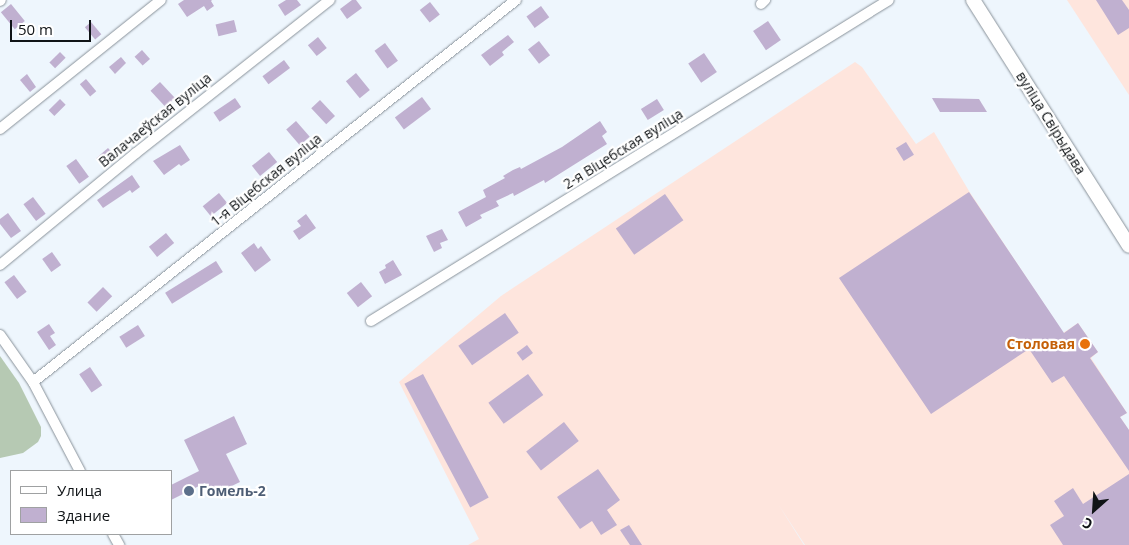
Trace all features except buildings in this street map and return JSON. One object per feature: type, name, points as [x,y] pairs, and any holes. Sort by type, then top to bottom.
[{"type":"main road","name":"вуліца Свірыдава","points":[[973,0],[1129,246]]},
{"type":"street","points":[[0,129],[161,0]]},
{"type":"street","name":"Валачаеўская вуліца","points":[[0,265],[136,153],[330,0]]},
{"type":"street","name":"1-я Віцебская вуліца","points":[[33,382],[516,0]]},
{"type":"street","name":"2-я Віцебская вуліца","points":[[371,321],[889,0]]},
{"type":"street","points":[[0,335],[33,382],[79,470]]},
{"type":"shaded area","points":[[1067,0],[1129,0],[1129,95]]},
{"type":"shaded area","points":[[855,62],[862,67],[916,144],[934,132],[969,191],[1060,328],[1057,337],[1078,323],[1098,352],[1091,358],[1127,413],[1120,417],[1129,430],[1129,545],[805,545],[778,504],[804,545],[468,545],[479,539],[399,382],[501,296]]},
{"type":"green space","points":[[0,356],[19,383],[41,427],[41,436],[38,442],[23,453],[0,458]]},
{"type":"place","name":"Столовая","points":[[1085,344]]},
{"type":"place","name":"Гомель-2","points":[[189,491]]}]
